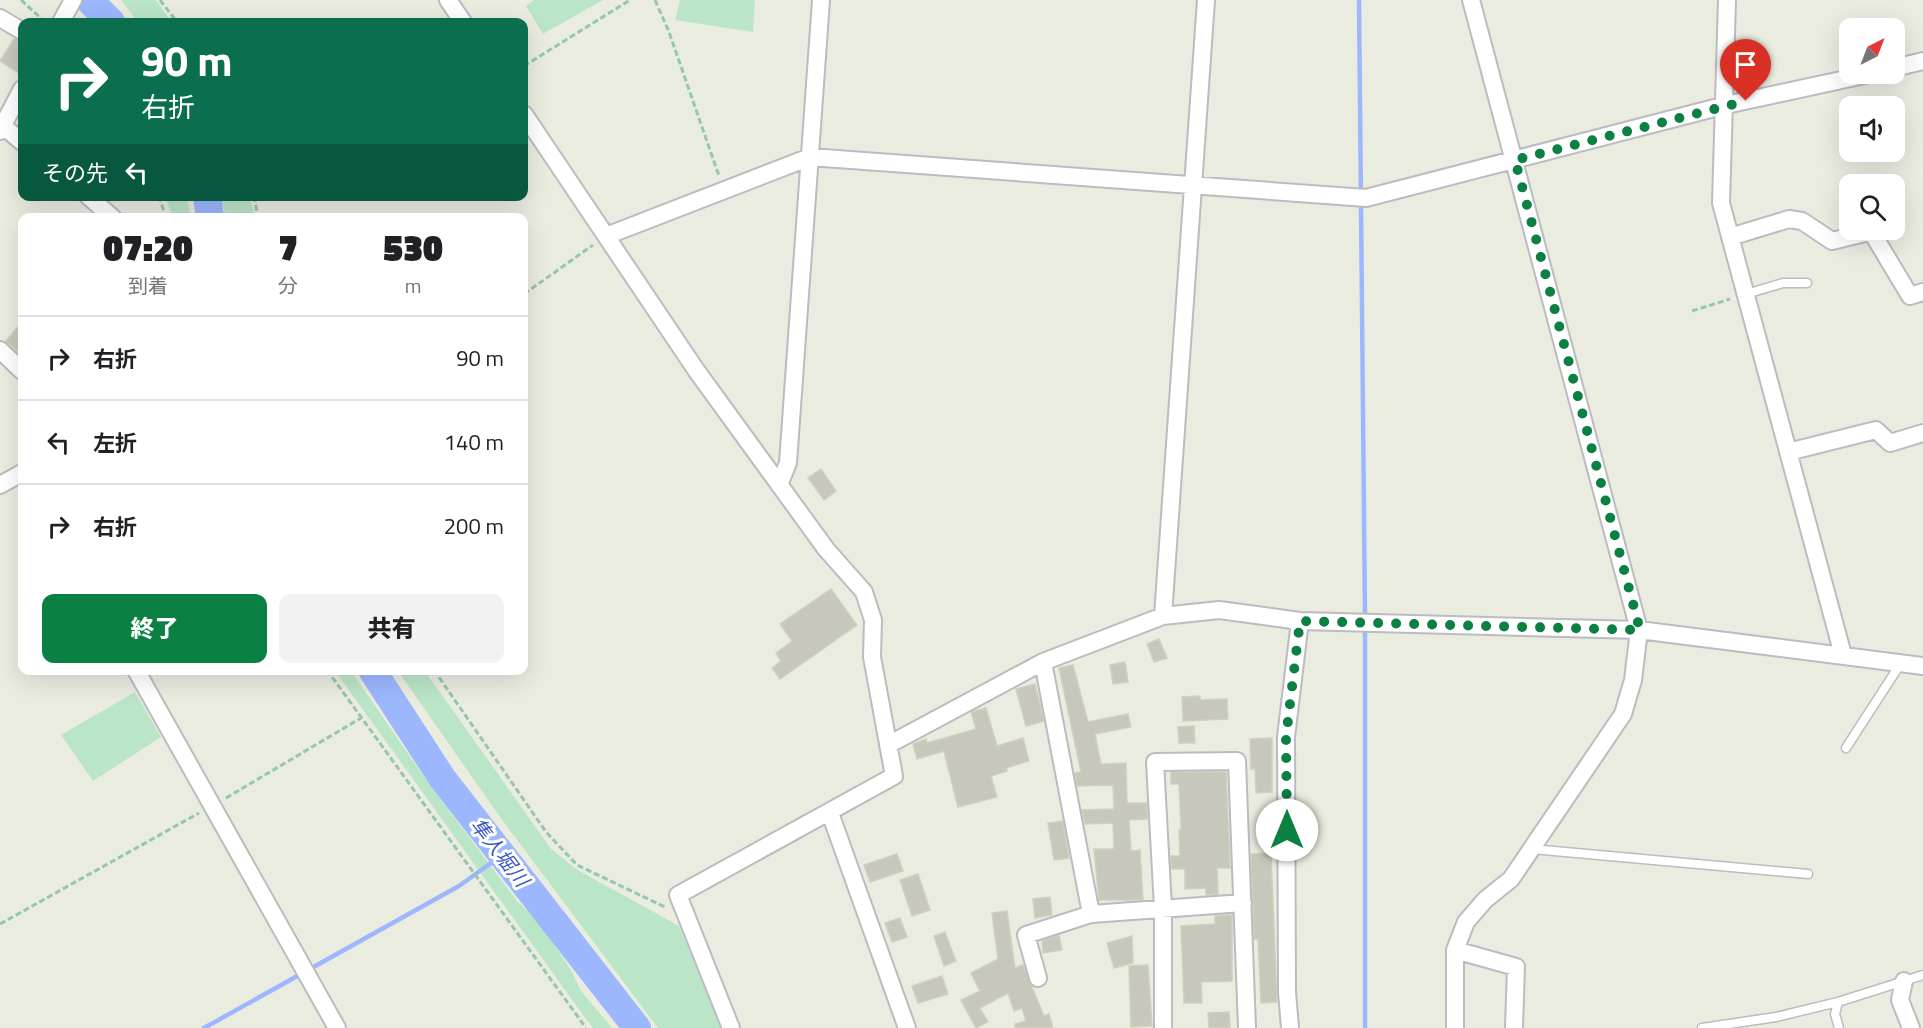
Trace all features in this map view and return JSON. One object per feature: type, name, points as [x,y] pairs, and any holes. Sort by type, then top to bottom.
[{"type":"street","points":[[63,18],[73,0]]},
{"type":"street","points":[[448,0],[460,18]]},
{"type":"street","points":[[779,485],[788,463],[821,0]]},
{"type":"street","points":[[1163,616],[1206,0]]},
{"type":"street","points":[[1455,1028],[1455,950],[1466,922],[1485,900],[1511,879],[1623,714],[1633,680],[1640,630],[1471,0]]},
{"type":"street","points":[[1727,0],[1726,105],[1721,203],[1843,655]]},
{"type":"street","points":[[0,18],[18,29]]},
{"type":"street","points":[[1905,65],[1923,61]]},
{"type":"street","points":[[606,236],[810,157],[1194,183],[1366,198],[1726,105],[1839,81]]},
{"type":"street","points":[[18,97],[1,129],[18,140]]},
{"type":"street","points":[[528,120],[696,370],[826,549],[864,592],[873,620],[872,657],[894,776],[678,895],[731,1028]]},
{"type":"street","points":[[94,201],[107,213]]},
{"type":"street","points":[[1730,237],[1789,219],[1802,221],[1832,241],[1869,232],[1874,236],[1910,296],[1923,292]]},
{"type":"street","points":[[0,350],[18,367]]},
{"type":"street","points":[[1788,452],[1876,430],[1890,443],[1923,433]]},
{"type":"street","points":[[0,485],[18,474]]},
{"type":"street","points":[[888,745],[1044,662],[1163,616],[1219,610],[1300,621],[1640,630],[1923,666]]},
{"type":"street","points":[[1290,1028],[1287,981],[1286,737],[1300,621]]},
{"type":"street","points":[[1044,662],[1091,914]]},
{"type":"street","points":[[139,675],[337,1028]]},
{"type":"street","points":[[1163,1028],[1163,908],[1155,762],[1237,761],[1247,1028]]},
{"type":"street","points":[[830,813],[907,1028]]},
{"type":"street","points":[[1038,978],[1026,934],[1091,914],[1243,903]]},
{"type":"street","points":[[1455,950],[1516,967],[1514,1028]]},
{"type":"street","points":[[1904,981],[1900,1000],[1911,1028]]},
{"type":"lane","points":[[1746,294],[1783,283],[1807,283]]},
{"type":"lane","points":[[1846,748],[1901,663]]},
{"type":"lane","points":[[1532,849],[1808,874]]},
{"type":"lane","points":[[1702,1028],[1776,1017],[1838,1002],[1923,975]]},
{"type":"lane","points":[[1838,1002],[1836,1014],[1839,1028]]},
{"type":"lane","points":[[1769,1028],[1776,1017]]},
{"type":"path","points":[[21,0],[41,18]]},
{"type":"path","points":[[160,0],[174,18]]},
{"type":"path","points":[[528,64],[630,0]]},
{"type":"path","points":[[655,0],[669,32],[724,190]]},
{"type":"path","points":[[528,291],[606,236]]},
{"type":"path","points":[[1692,311],[1746,294]]},
{"type":"path","points":[[331,675],[586,1028]]},
{"type":"path","points":[[437,675],[546,832],[577,865],[687,918]]},
{"type":"path","points":[[0,924],[213,805],[361,718]]},
{"type":"green space","points":[[121,0],[156,0],[169,18],[135,18]]},
{"type":"green space","points":[[534,0],[603,0],[543,34],[526,6]]},
{"type":"green space","points":[[680,0],[755,0],[753,32],[675,20]]},
{"type":"green space","points":[[167,201],[188,201],[190,213],[171,213]]},
{"type":"green space","points":[[221,201],[251,201],[254,213],[225,213]]},
{"type":"green space","points":[[338,675],[354,675],[429,784],[518,902],[539,922],[571,970],[581,991],[612,1028],[593,1028]]},
{"type":"green space","points":[[401,675],[428,675],[551,849],[576,869],[679,926],[722,1028],[658,1028],[500,817]]},
{"type":"green space","points":[[135,692],[161,737],[93,781],[61,735]]},
{"type":"building","points":[[14,39],[18,40],[18,72],[0,61]]},
{"type":"building","points":[[18,327],[18,352],[6,341]]},
{"type":"building","points":[[821,469],[836,491],[824,500],[808,478]]},
{"type":"building","points":[[831,589],[857,625],[780,679],[772,668],[781,661],[776,653],[792,641],[780,624]]},
{"type":"building","points":[[1159,639],[1167,658],[1154,662],[1147,644]]},
{"type":"building","points":[[1125,662],[1128,682],[1113,684],[1110,665]]},
{"type":"building","points":[[1073,665],[1088,722],[1128,714],[1131,727],[1095,734],[1101,764],[1126,763],[1127,803],[1147,803],[1147,819],[1129,820],[1131,851],[1140,850],[1143,900],[1099,900],[1094,849],[1114,849],[1113,823],[1085,824],[1082,810],[1114,809],[1113,785],[1077,786],[1075,773],[1081,772],[1059,668]]},
{"type":"building","points":[[1035,684],[1044,721],[1026,726],[1016,689]]},
{"type":"building","points":[[1200,696],[1200,700],[1227,699],[1228,719],[1183,721],[1182,697]]},
{"type":"building","points":[[986,708],[997,746],[1023,738],[1029,761],[1006,768],[1007,771],[991,776],[997,797],[958,807],[944,751],[917,759],[913,744],[926,739],[927,743],[976,729],[971,712]]},
{"type":"building","points":[[1194,726],[1195,743],[1179,743],[1178,727]]},
{"type":"building","points":[[1272,738],[1272,792],[1256,793],[1255,769],[1251,769],[1250,739]]},
{"type":"building","points":[[1171,772],[1226,772],[1230,868],[1217,868],[1218,894],[1206,895],[1206,888],[1185,889],[1185,869],[1171,869],[1171,856],[1180,856],[1179,830],[1181,830],[1179,784],[1171,784]]},
{"type":"building","points":[[1063,821],[1069,858],[1054,860],[1048,823]]},
{"type":"building","points":[[1271,853],[1277,1002],[1261,1003],[1258,939],[1254,939],[1251,854]]},
{"type":"building","points":[[897,854],[903,871],[870,882],[864,865]]},
{"type":"building","points":[[918,874],[930,910],[912,916],[900,880]]},
{"type":"building","points":[[1050,897],[1052,915],[1035,918],[1033,899]]},
{"type":"building","points":[[1007,911],[1015,968],[1023,965],[1044,1016],[1049,1014],[1053,1028],[1015,1028],[1015,1024],[1026,1021],[1022,1008],[1014,1011],[1008,993],[980,1008],[988,1022],[976,1028],[961,1000],[980,991],[971,973],[998,959],[992,913]]},
{"type":"building","points":[[1232,915],[1232,981],[1201,982],[1202,1003],[1184,1003],[1181,926],[1215,924],[1215,916]]},
{"type":"building","points":[[900,918],[907,937],[892,942],[885,923]]},
{"type":"building","points":[[945,932],[956,961],[944,966],[934,936]]},
{"type":"building","points":[[1059,935],[1062,950],[1043,953],[1042,941]]},
{"type":"building","points":[[1132,936],[1133,963],[1114,968],[1107,943]]},
{"type":"building","points":[[1148,965],[1152,1026],[1131,1027],[1129,966]]},
{"type":"building","points":[[942,976],[948,994],[918,1003],[912,986]]},
{"type":"building","points":[[1229,1012],[1230,1028],[1209,1028],[1208,1013]]},
{"type":"waterway","name":"隼人堀川","points":[[89,0],[107,18]]},
{"type":"waterway","points":[[1359,0],[1365,618]]},
{"type":"waterway","name":"隼人堀川","points":[[208,201],[209,213]]},
{"type":"waterway","points":[[1365,627],[1365,1028]]},
{"type":"waterway","name":"隼人堀川","points":[[375,675],[442,778],[637,1028]]},
{"type":"waterway","points":[[204,1028],[459,886],[502,855]]},
{"type":"route","points":[[1287,830],[1286,737],[1300,621],[1640,630],[1515,160],[1746,101]]}]
